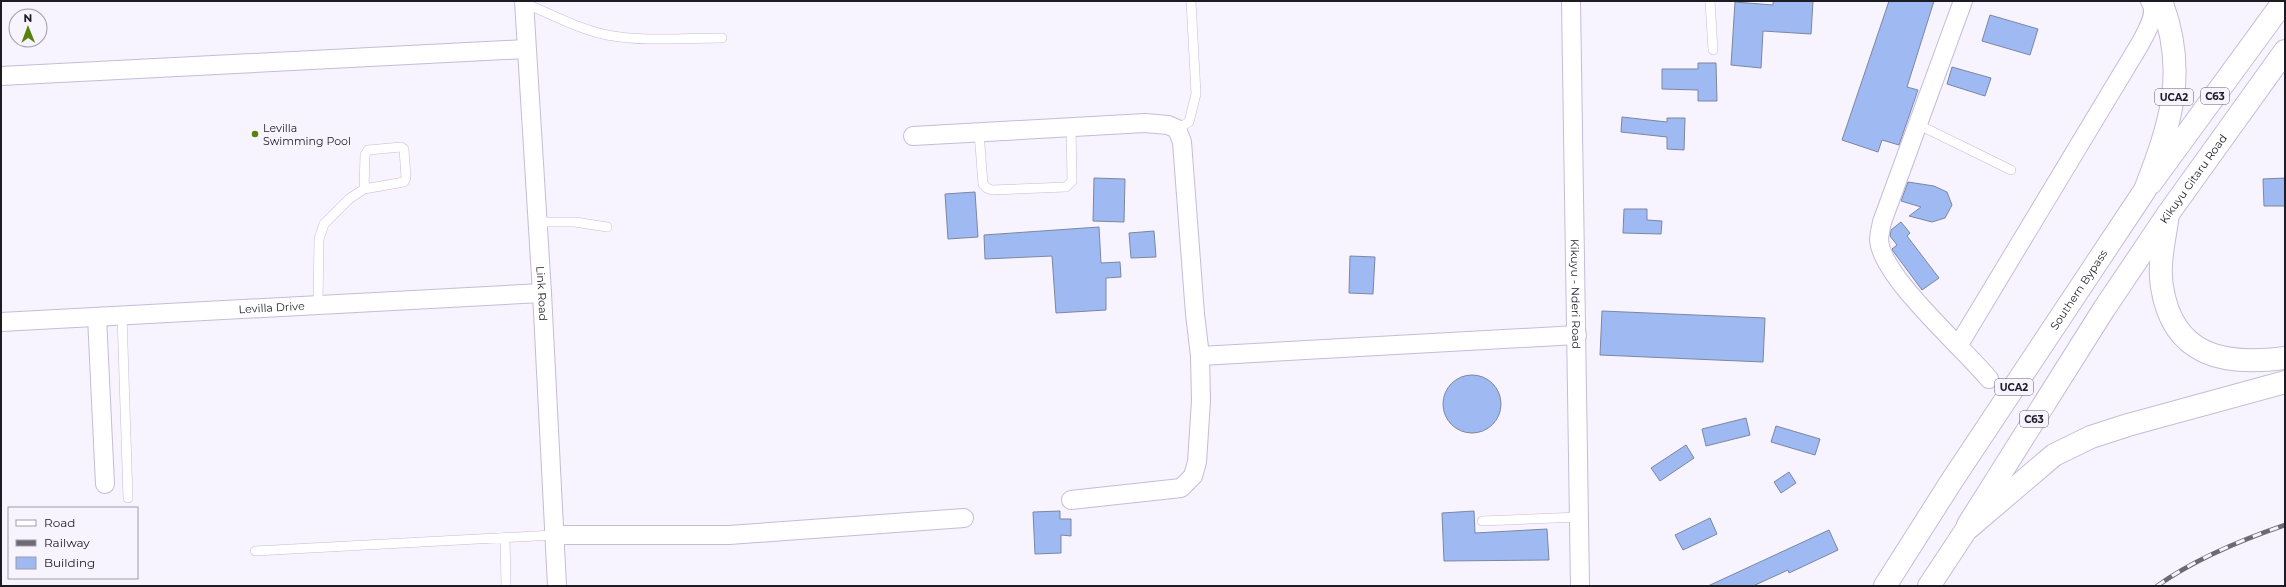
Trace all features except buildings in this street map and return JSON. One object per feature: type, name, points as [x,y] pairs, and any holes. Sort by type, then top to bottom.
[{"type":"main road","name":"UCA2","points":[[2145,190],[2168,127],[2174,94],[2174,49],[2169,23],[2161,1]]},
{"type":"main road","name":"Southern Bypass","points":[[1885,586],[1951,482],[2145,190],[2284,1]]},
{"type":"main road","name":"Kikuyu Gitaru Road","points":[[1966,530],[2104,309],[2168,214],[2285,51]]},
{"type":"main road","points":[[2168,214],[2161,262],[2162,286],[2173,321],[2183,335],[2199,349],[2216,357],[2238,362],[2257,362],[2285,358]]},
{"type":"main road","points":[[1929,586],[1966,530],[2054,455],[2091,437],[2128,424],[2285,382]]},
{"type":"street","name":"Kikuyu - Nderi Road","points":[[1571,1],[1580,586]]},
{"type":"street","points":[[1963,1],[1882,222],[1879,240],[1891,268],[1914,299],[1989,379]]},
{"type":"street","points":[[1958,346],[2140,44],[2149,26],[2154,11],[2150,1]]},
{"type":"street","name":"Link Road","points":[[524,2],[542,293],[556,586]]},
{"type":"street","points":[[1,76],[526,49]]},
{"type":"street","points":[[913,136],[1145,123],[1168,125],[1177,129],[1182,142],[1195,314],[1200,356],[1201,402],[1197,462],[1193,476],[1188,483],[1181,488],[1169,491],[1071,500]]},
{"type":"street","name":"Levilla Drive","points":[[1,322],[542,293]]},
{"type":"street","points":[[97,317],[105,484]]},
{"type":"street","points":[[1200,356],[1577,335]]},
{"type":"street","points":[[554,535],[729,535],[964,518]]},
{"type":"lane","points":[[1177,129],[1189,122],[1196,94],[1191,1]]},
{"type":"lane","points":[[1710,1],[1713,50]]},
{"type":"lane","points":[[524,2],[586,29],[606,35],[637,38],[722,38]]},
{"type":"lane","points":[[1918,124],[2011,170]]},
{"type":"lane","points":[[979,132],[983,184],[987,188],[992,190],[1066,187],[1072,181],[1071,126]]},
{"type":"lane","points":[[318,305],[319,239],[324,224],[344,203],[364,189],[404,182],[406,178],[404,149],[401,147],[368,150],[365,155],[364,189]]},
{"type":"lane","points":[[538,222],[575,222],[607,227]]},
{"type":"lane","points":[[122,316],[128,498]]},
{"type":"lane","points":[[1482,521],[1579,517]]},
{"type":"lane","points":[[255,551],[554,535]]},
{"type":"lane","points":[[505,537],[506,586]]},
{"type":"railway","points":[[2157,586],[2187,567],[2219,551],[2285,525]]},
{"type":"place","name":"Levilla Swimming Pool","points":[[255,134]]}]
